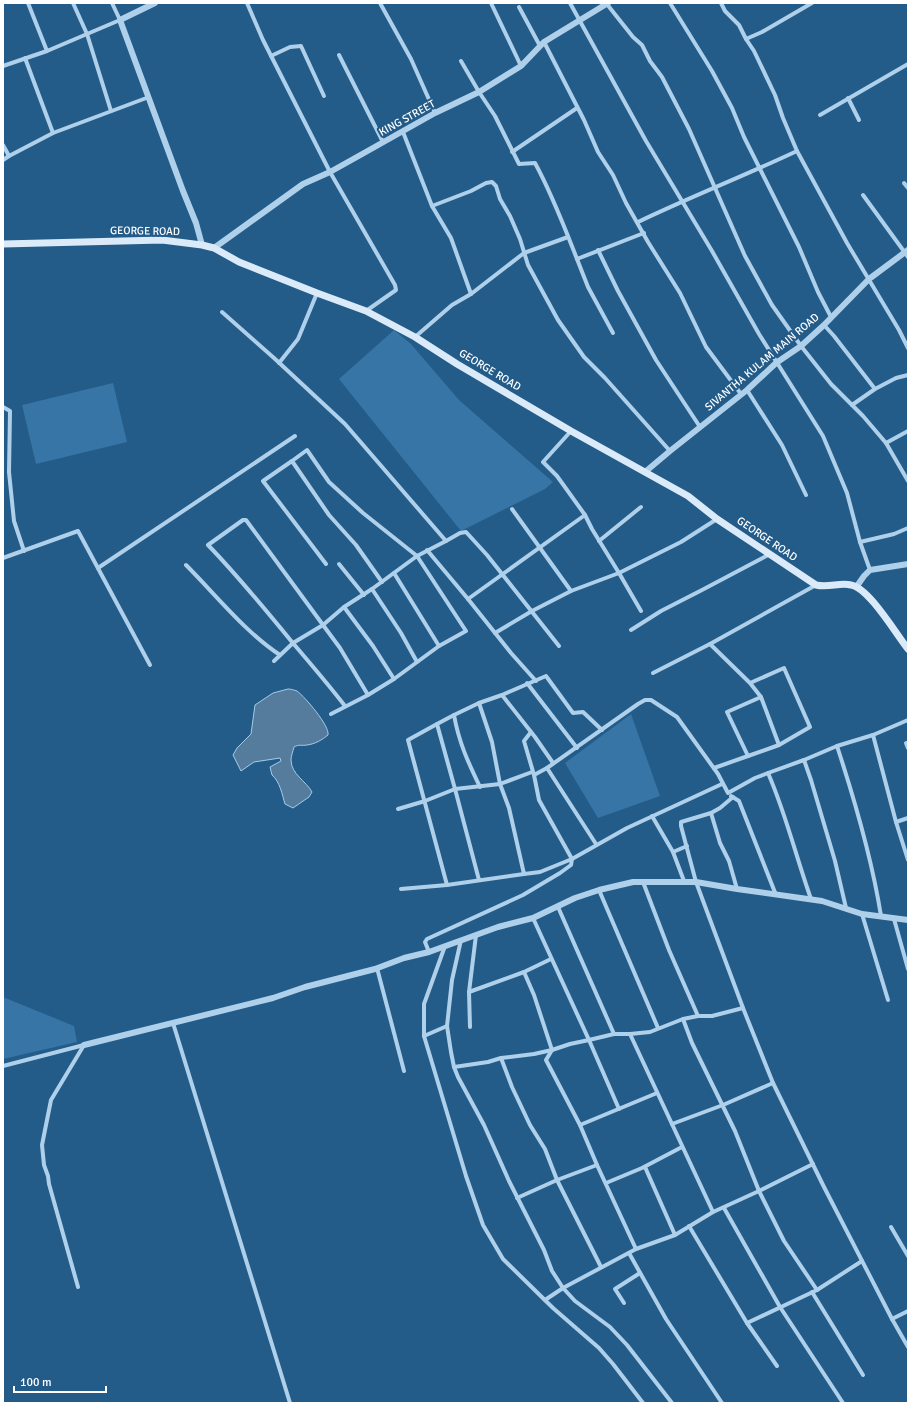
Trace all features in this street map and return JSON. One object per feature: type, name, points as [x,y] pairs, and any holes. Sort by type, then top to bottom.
[{"type":"main road","name":"GEORGE ROAD","points":[[3,244],[162,240],[202,244],[214,248],[239,262],[366,311],[415,337],[457,364],[571,431],[688,496],[717,519],[816,585]]},
{"type":"main road","points":[[816,585],[824,587],[848,584],[857,586],[868,596],[908,649]]},
{"type":"street","points":[[28,3],[48,51]]},
{"type":"street","points":[[73,3],[87,34],[111,111]]},
{"type":"street","points":[[112,3],[120,20],[149,97],[182,191],[196,223],[202,244]]},
{"type":"street","points":[[3,66],[48,51],[155,3]]},
{"type":"street","points":[[247,3],[271,56],[330,172],[395,286],[396,290],[366,311]]},
{"type":"street","points":[[380,3],[411,59],[436,113]]},
{"type":"street","points":[[491,3],[522,66]]},
{"type":"street","points":[[570,3],[646,140],[776,363],[803,402],[823,436],[847,493],[860,542],[870,570]]},
{"type":"street","points":[[607,3],[642,45],[650,61],[662,77],[689,129],[714,188],[758,282],[781,320],[831,384],[886,443],[908,481]]},
{"type":"street","name":"KING STREET","points":[[214,248],[302,184],[330,172],[436,113],[479,92],[522,66],[542,44],[579,19],[607,3]]},
{"type":"street","points":[[670,3],[712,70],[767,185],[784,214],[818,292],[831,317]]},
{"type":"street","points":[[721,3],[725,11],[739,25],[754,51],[775,95],[797,151],[851,250],[899,330],[908,348]]},
{"type":"street","points":[[746,39],[762,32],[812,3]]},
{"type":"street","points":[[519,7],[578,108],[598,152],[613,175],[626,203],[684,300],[706,347],[741,394]]},
{"type":"street","points":[[271,56],[290,47],[301,46],[324,96]]},
{"type":"street","points":[[339,55],[383,142]]},
{"type":"street","points":[[25,58],[52,134]]},
{"type":"street","points":[[461,61],[495,116],[519,164],[535,163],[553,199],[588,287],[613,333]]},
{"type":"street","points":[[820,115],[908,64]]},
{"type":"street","points":[[3,160],[52,134],[149,97]]},
{"type":"street","points":[[848,98],[859,120]]},
{"type":"street","points":[[512,152],[578,108]]},
{"type":"street","points":[[403,132],[432,206],[453,244],[471,294]]},
{"type":"street","points":[[3,145],[9,156]]},
{"type":"street","points":[[638,222],[682,201],[797,151]]},
{"type":"street","points":[[432,206],[471,191],[486,183],[492,182],[496,186],[500,199],[510,216],[520,239],[531,270],[558,320],[584,357],[670,451]]},
{"type":"street","points":[[904,183],[908,188]]},
{"type":"street","points":[[863,194],[907,253]]},
{"type":"street","points":[[577,259],[644,233]]},
{"type":"street","points":[[415,337],[452,306],[471,294],[524,253],[568,237]]},
{"type":"street","points":[[598,250],[618,291],[656,360],[700,427]]},
{"type":"street","name":"SIVANTHA KULAM MAIN ROAD","points":[[645,472],[747,390],[776,363],[801,346],[869,279],[907,253]]},
{"type":"street","points":[[279,363],[298,339],[317,293]]},
{"type":"street","points":[[222,312],[345,424],[446,541]]},
{"type":"street","points":[[824,325],[875,389]]},
{"type":"street","points":[[852,405],[875,389],[896,378],[908,375]]},
{"type":"street","points":[[747,390],[782,445],[806,495]]},
{"type":"street","points":[[3,407],[10,411],[9,472],[14,521],[24,551]]},
{"type":"street","points":[[571,431],[543,462],[557,476],[585,515],[641,611]]},
{"type":"street","points":[[886,443],[908,431]]},
{"type":"street","points":[[98,568],[295,436]]},
{"type":"street","points":[[326,564],[263,481],[308,450],[329,482],[363,513],[417,556],[466,632],[439,646],[394,679],[368,695],[331,714]]},
{"type":"street","points":[[292,461],[329,515],[356,545],[382,582]]},
{"type":"street","points":[[600,541],[641,507]]},
{"type":"street","points":[[512,509],[571,591]]},
{"type":"street","points":[[468,599],[585,515]]},
{"type":"street","points":[[495,633],[532,611],[571,591],[619,573],[681,542],[717,519]]},
{"type":"street","points":[[345,706],[252,593],[208,545],[243,520],[246,520],[340,648],[368,695]]},
{"type":"street","points":[[860,542],[894,534],[908,528]]},
{"type":"street","points":[[3,558],[78,531],[150,665]]},
{"type":"street","points":[[274,661],[293,643],[323,625],[344,607],[364,595],[417,556],[460,533],[466,532],[503,575],[559,646]]},
{"type":"street","points":[[427,550],[536,681]]},
{"type":"street","points":[[631,630],[660,611],[770,554]]},
{"type":"street","points":[[339,564],[364,595]]},
{"type":"street","points":[[857,586],[870,570],[908,564]]},
{"type":"street","points":[[186,565],[250,632],[268,648],[280,655]]},
{"type":"street","points":[[394,573],[439,646]]},
{"type":"street","points":[[653,673],[710,644],[816,585]]},
{"type":"street","points":[[372,589],[401,633],[417,662]]},
{"type":"street","points":[[344,607],[373,646],[394,679]]},
{"type":"street","points":[[710,644],[750,682],[761,697],[778,745]]},
{"type":"street","points":[[714,768],[778,745],[810,728],[784,668],[750,682]]},
{"type":"street","points":[[447,885],[408,740],[479,703],[546,676],[573,713],[583,712],[602,730]]},
{"type":"street","points":[[527,683],[577,748]]},
{"type":"street","points":[[502,694],[553,763]]},
{"type":"street","points":[[748,756],[726,712],[761,697]]},
{"type":"street","points":[[398,809],[455,790],[500,784],[547,768],[638,704],[645,700],[651,700],[677,717],[714,768],[728,793],[739,801],[776,895]]},
{"type":"street","points":[[479,703],[492,742],[500,784],[509,808],[524,874]]},
{"type":"street","points":[[454,715],[458,735],[464,753],[480,787]]},
{"type":"street","points":[[728,793],[755,778],[837,746],[873,735],[908,720]]},
{"type":"street","points":[[437,724],[479,880]]},
{"type":"street","points":[[429,952],[425,942],[427,939],[523,894],[571,865],[572,859],[539,800],[524,741],[531,732]]},
{"type":"street","points":[[873,735],[896,822],[908,860]]},
{"type":"street","points":[[837,746],[866,849],[878,897],[881,916]]},
{"type":"street","points":[[804,760],[835,861],[846,908]]},
{"type":"street","points":[[547,768],[596,844]]},
{"type":"street","points":[[768,773],[779,798],[798,862],[811,899]]},
{"type":"street","points":[[402,889],[447,885],[540,872],[572,859],[596,844],[652,816],[722,784]]},
{"type":"street","points":[[733,796],[720,808],[711,813],[681,822],[696,882],[773,1083],[824,1187],[908,1347]]},
{"type":"street","points":[[711,813],[720,843],[729,861],[737,889]]},
{"type":"street","points":[[652,816],[673,852],[684,881]]},
{"type":"street","points":[[896,822],[908,818]]},
{"type":"street","points":[[673,852],[687,846]]},
{"type":"street","points":[[3,1066],[273,998],[305,987],[377,968],[404,958],[429,952],[498,927],[533,918],[575,898],[599,890],[634,882],[696,882],[776,895],[822,900],[862,914],[908,920]]},
{"type":"street","points":[[643,882],[669,950],[698,1016]]},
{"type":"street","points":[[599,890],[658,1028]]},
{"type":"street","points":[[558,907],[614,1034]]},
{"type":"street","points":[[862,914],[888,1000]]},
{"type":"street","points":[[533,918],[619,1109]]},
{"type":"street","points":[[894,919],[908,969]]},
{"type":"street","points":[[470,1027],[469,992],[476,935]]},
{"type":"street","points":[[461,940],[452,980],[447,1026],[454,1067],[484,1125],[517,1198],[544,1250],[552,1271],[563,1288],[575,1301],[610,1327],[627,1345],[672,1403]]},
{"type":"street","points":[[445,946],[424,1004],[424,1036],[466,1176],[484,1225],[503,1259],[545,1300],[599,1348],[643,1403]]},
{"type":"street","points":[[469,992],[524,972],[551,959]]},
{"type":"street","points":[[377,968],[404,1071]]},
{"type":"street","points":[[524,972],[534,995],[552,1050],[546,1060],[580,1125],[636,1249]]},
{"type":"street","points":[[454,1067],[488,1062],[501,1058],[534,1054],[614,1034],[650,1032],[658,1028],[698,1016],[712,1016],[743,1008]]},
{"type":"street","points":[[683,1020],[692,1043],[723,1105],[759,1191],[784,1241],[817,1290]]},
{"type":"street","points":[[173,1023],[290,1403]]},
{"type":"street","points":[[424,1036],[447,1026]]},
{"type":"street","points":[[630,1034],[713,1212]]},
{"type":"street","points":[[78,1288],[44,1165],[42,1145],[51,1100],[84,1045]]},
{"type":"street","points":[[501,1058],[530,1124],[545,1149],[557,1180],[601,1268]]},
{"type":"street","points":[[672,1124],[723,1105],[773,1083]]},
{"type":"street","points":[[580,1125],[658,1093]]},
{"type":"street","points":[[606,1183],[645,1167],[682,1147]]},
{"type":"street","points":[[545,1300],[563,1288],[636,1249],[675,1235],[713,1212],[813,1164]]},
{"type":"street","points":[[517,1198],[557,1180],[597,1165]]},
{"type":"street","points":[[645,1167],[675,1235]]},
{"type":"street","points":[[724,1208],[780,1307],[843,1403]]},
{"type":"street","points":[[688,1226],[746,1323],[777,1366]]},
{"type":"street","points":[[891,1227],[908,1256]]},
{"type":"street","points":[[629,1253],[666,1319],[722,1403]]},
{"type":"street","points":[[746,1323],[817,1290],[862,1261]]},
{"type":"street","points":[[624,1303],[615,1288],[640,1273]]},
{"type":"street","points":[[812,1292],[863,1375]]},
{"type":"street","points":[[892,1319],[908,1311]]},
{"type":"shaded area","points":[[394,330],[411,344],[459,400],[553,482],[545,489],[461,531],[339,379]]},
{"type":"shaded area","points":[[113,383],[127,442],[36,464],[22,405]]},
{"type":"shaded area","points":[[288,689],[297,691],[306,699],[328,731],[328,735],[313,744],[294,747],[291,758],[293,769],[312,792],[309,797],[293,808],[285,804],[279,785],[272,775],[270,767],[281,761],[280,758],[254,762],[241,771],[233,755],[237,748],[251,734],[255,705],[273,693]]},
{"type":"shaded area","points":[[631,714],[660,796],[598,818],[565,763]]},
{"type":"shaded area","points":[[3,997],[74,1026],[77,1042],[3,1059]]}]
